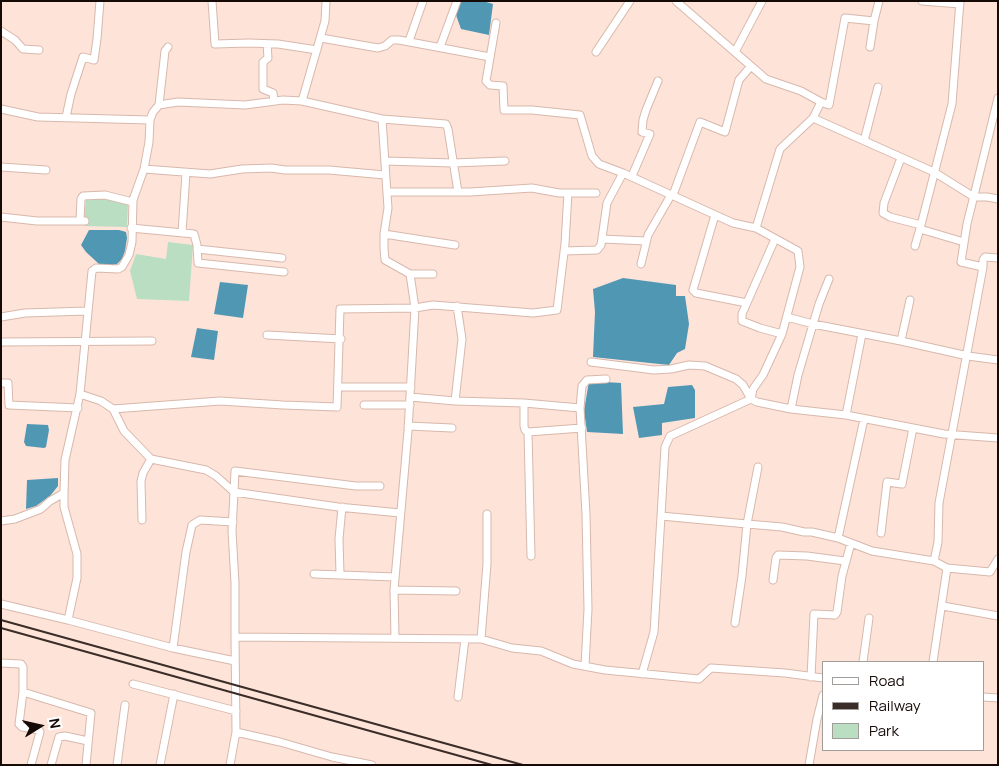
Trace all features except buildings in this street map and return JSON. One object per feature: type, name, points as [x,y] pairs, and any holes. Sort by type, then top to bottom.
[{"type":"street","points":[[66,118],[71,94],[83,57],[94,60],[98,39],[100,1]]},
{"type":"street","points":[[212,1],[215,44],[267,44],[317,50]]},
{"type":"street","points":[[302,101],[321,38],[325,21],[326,1]]},
{"type":"street","points":[[409,41],[423,1]]},
{"type":"street","points":[[440,48],[457,1]]},
{"type":"street","points":[[596,52],[630,1]]},
{"type":"street","points":[[676,1],[766,79],[801,91],[820,102],[830,105],[845,18],[874,21]]},
{"type":"street","points":[[735,52],[762,1]]},
{"type":"street","points":[[870,47],[879,1]]},
{"type":"street","points":[[915,246],[952,104],[960,2],[922,1]]},
{"type":"street","points":[[496,23],[486,81],[490,85],[503,86],[504,110],[532,110],[580,115],[592,156],[599,164],[632,176],[733,223],[756,228],[798,251],[800,267],[782,334],[763,374],[753,389],[751,399]]},
{"type":"street","points":[[1,31],[15,40],[23,49],[39,50]]},
{"type":"street","points":[[321,38],[378,48],[385,46],[392,40],[409,41],[490,56]]},
{"type":"street","points":[[267,44],[268,58],[263,62],[263,89],[272,93],[274,101]]},
{"type":"street","points":[[68,620],[77,578],[76,554],[64,507],[65,460],[80,394],[92,271],[96,268],[118,269],[122,267],[131,248],[133,202],[144,169],[149,142],[150,120],[153,112],[159,105],[165,51],[168,46]]},
{"type":"street","points":[[641,264],[646,241],[672,195],[700,122],[725,132],[738,80],[751,66]]},
{"type":"street","points":[[632,176],[650,134],[642,132],[646,110],[658,81]]},
{"type":"street","points":[[864,141],[878,86]]},
{"type":"street","points":[[983,267],[961,262],[967,224],[998,98]]},
{"type":"street","points":[[159,105],[178,102],[245,105],[274,101],[302,101],[382,119],[446,124],[458,192]]},
{"type":"street","points":[[756,228],[780,149],[813,118],[820,102]]},
{"type":"street","points":[[1,109],[38,117],[150,120]]},
{"type":"street","points":[[813,118],[934,172],[974,197],[998,199]]},
{"type":"street","points":[[382,119],[388,208],[384,234],[386,260],[410,274],[433,274]]},
{"type":"street","points":[[901,158],[884,203],[883,213],[964,242]]},
{"type":"street","points":[[385,161],[453,163],[505,161]]},
{"type":"street","points":[[1,167],[46,170]]},
{"type":"street","points":[[144,169],[210,174],[242,169],[271,168],[385,174]]},
{"type":"street","points":[[182,233],[186,173]]},
{"type":"street","points":[[564,251],[597,250],[601,245],[607,203],[623,173]]},
{"type":"street","points":[[387,192],[458,192],[532,188],[568,193],[596,193]]},
{"type":"street","points":[[113,409],[220,401],[283,406],[338,407],[341,339],[340,309],[415,308],[433,305],[533,313],[557,310],[568,193]]},
{"type":"street","points":[[1,217],[38,221],[82,221],[81,199],[84,196],[105,195],[133,202]]},
{"type":"street","points":[[715,215],[693,290],[696,293],[747,303]]},
{"type":"street","points":[[131,228],[194,234],[198,249],[198,263],[284,272]]},
{"type":"street","points":[[384,234],[455,245]]},
{"type":"street","points":[[602,239],[646,241]]},
{"type":"street","points":[[775,239],[742,314],[742,320],[760,328],[782,334]]},
{"type":"street","points":[[198,249],[282,258]]},
{"type":"street","points":[[934,561],[938,542],[939,503],[968,356],[983,260],[984,257],[998,258]]},
{"type":"street","points":[[395,638],[394,590],[410,405],[415,308],[410,274]]},
{"type":"street","points":[[791,409],[798,375],[829,279]]},
{"type":"street","points":[[901,341],[910,300]]},
{"type":"street","points":[[455,401],[462,340],[457,306]]},
{"type":"street","points":[[1,317],[25,313],[87,311]]},
{"type":"street","points":[[787,317],[968,356],[998,360]]},
{"type":"street","points":[[846,415],[862,334]]},
{"type":"street","points":[[267,335],[341,339]]},
{"type":"street","points":[[1,342],[152,341]]},
{"type":"street","points":[[591,362],[654,370],[689,365],[705,366],[736,379],[743,385],[751,399],[757,402],[791,409],[846,415],[944,434],[998,438]]},
{"type":"street","points":[[585,666],[588,599],[586,514],[580,408],[582,386],[587,380],[606,379]]},
{"type":"street","points":[[1,383],[8,384],[8,405],[78,408]]},
{"type":"street","points":[[339,387],[411,387]]},
{"type":"street","points":[[80,394],[101,401],[113,409],[124,431],[151,459],[206,470],[234,492],[342,508],[400,513]]},
{"type":"street","points":[[410,397],[580,408]]},
{"type":"street","points":[[642,674],[654,632],[665,447],[670,436],[751,399]]},
{"type":"street","points":[[524,403],[524,426],[528,432],[531,556]]},
{"type":"street","points":[[364,405],[410,405]]},
{"type":"street","points":[[838,538],[864,419]]},
{"type":"street","points":[[408,426],[452,428]]},
{"type":"street","points":[[528,432],[582,428]]},
{"type":"street","points":[[881,533],[887,482],[902,484],[913,428]]},
{"type":"street","points":[[142,520],[141,481],[151,459]]},
{"type":"street","points":[[734,623],[742,576],[747,524],[758,467]]},
{"type":"street","points":[[230,765],[236,732],[233,522],[235,471],[356,486],[380,486]]},
{"type":"street","points":[[1,521],[15,519],[41,509],[64,493]]},
{"type":"street","points":[[340,574],[339,539],[342,508]]},
{"type":"street","points":[[481,639],[487,564],[487,514]]},
{"type":"street","points":[[661,516],[782,527],[812,532],[838,538],[872,551],[934,561],[947,568],[990,572],[998,559]]},
{"type":"street","points":[[173,648],[186,552],[192,525],[200,520],[233,522]]},
{"type":"street","points":[[811,677],[814,614],[835,615],[837,612],[845,561],[851,543]]},
{"type":"street","points":[[773,580],[778,555],[806,556],[845,561]]},
{"type":"street","points":[[933,661],[947,568]]},
{"type":"street","points":[[314,574],[395,577]]},
{"type":"street","points":[[394,590],[456,591]]},
{"type":"street","points":[[1,604],[173,648],[235,661]]},
{"type":"street","points":[[942,606],[998,616]]},
{"type":"street","points":[[863,661],[869,618]]},
{"type":"street","points":[[235,637],[481,639],[512,648],[541,651],[573,664],[605,670],[699,679],[710,668],[822,678]]},
{"type":"street","points":[[458,697],[465,638]]},
{"type":"street","points":[[1,663],[21,664],[23,667],[20,724],[40,732],[31,765]]},
{"type":"street","points":[[133,684],[236,711]]},
{"type":"street","points":[[23,692],[91,713],[86,765]]},
{"type":"street","points":[[160,765],[174,694]]},
{"type":"street","points":[[984,697],[998,698]]},
{"type":"street","points":[[809,765],[816,719],[822,698]]},
{"type":"street","points":[[117,765],[125,705]]},
{"type":"street","points":[[236,732],[332,757],[372,765]]},
{"type":"street","points":[[50,765],[59,737],[65,736],[88,741]]},
{"type":"green space","points":[[86,198],[102,198],[128,203],[127,227],[84,226]]},
{"type":"green space","points":[[168,242],[193,245],[189,301],[137,299],[130,271],[136,254],[166,259]]},
{"type":"water","points":[[460,1],[483,1],[493,4],[489,35],[461,29],[456,15]]},
{"type":"water","points":[[89,230],[119,230],[126,232],[125,251],[122,259],[117,264],[110,266],[99,264],[86,252],[81,245]]},
{"type":"water","points":[[623,278],[676,285],[676,296],[685,296],[689,324],[685,349],[677,353],[669,365],[593,357],[595,312],[593,289]]},
{"type":"water","points":[[220,282],[248,285],[243,318],[214,314]]},
{"type":"water","points":[[197,328],[218,331],[214,360],[191,357]]},
{"type":"water","points":[[589,381],[621,383],[623,434],[587,432],[584,411]]},
{"type":"water","points":[[692,385],[695,390],[695,418],[662,423],[662,435],[639,438],[633,407],[664,404],[668,387]]},
{"type":"water","points":[[27,424],[48,425],[46,447],[26,446],[24,442]]},
{"type":"water","points":[[58,478],[58,486],[50,496],[36,506],[26,509],[27,480]]},
{"type":"railway","points":[[1,620],[523,765]]},
{"type":"railway","points":[[1,628],[492,765]]}]
